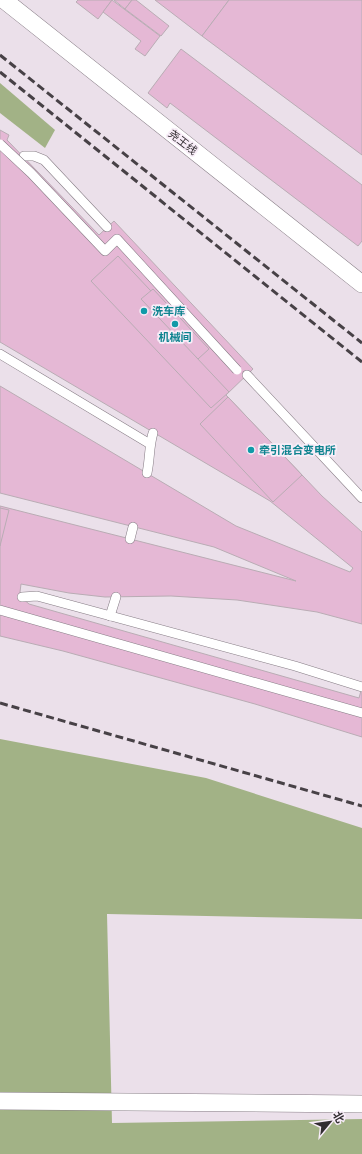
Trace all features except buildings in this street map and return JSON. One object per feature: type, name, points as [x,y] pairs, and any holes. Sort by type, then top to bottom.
[{"type":"street","name":"尧王线","points":[[4,0],[362,284]]},
{"type":"street","points":[[0,1102],[362,1104]]},
{"type":"lane","points":[[0,144],[31,173],[105,251],[117,239],[237,370]]},
{"type":"lane","points":[[24,156],[34,156],[44,160],[107,227]]},
{"type":"lane","points":[[0,354],[150,444]]},
{"type":"lane","points":[[247,375],[362,498]]},
{"type":"lane","points":[[147,473],[150,460],[150,444],[153,433]]},
{"type":"lane","points":[[130,539],[133,527]]},
{"type":"lane","points":[[22,597],[37,596],[295,666],[360,686]]},
{"type":"lane","points":[[110,616],[116,597]]},
{"type":"lane","points":[[0,610],[362,713]]},
{"type":"green space","points":[[0,83],[55,130],[45,148],[0,113]]},
{"type":"green space","points":[[0,739],[206,778],[362,828],[362,919],[107,914],[112,1123],[362,1119],[362,1154],[0,1154]]},
{"type":"railway","points":[[0,55],[362,343]]},
{"type":"railway","points":[[0,72],[362,362]]},
{"type":"railway","points":[[0,703],[362,806]]},
{"type":"place","name":"洗车库","points":[[144,311]]},
{"type":"place","name":"机械间","points":[[175,324]]},
{"type":"place","name":"牵引混合变电所","points":[[251,450]]}]
